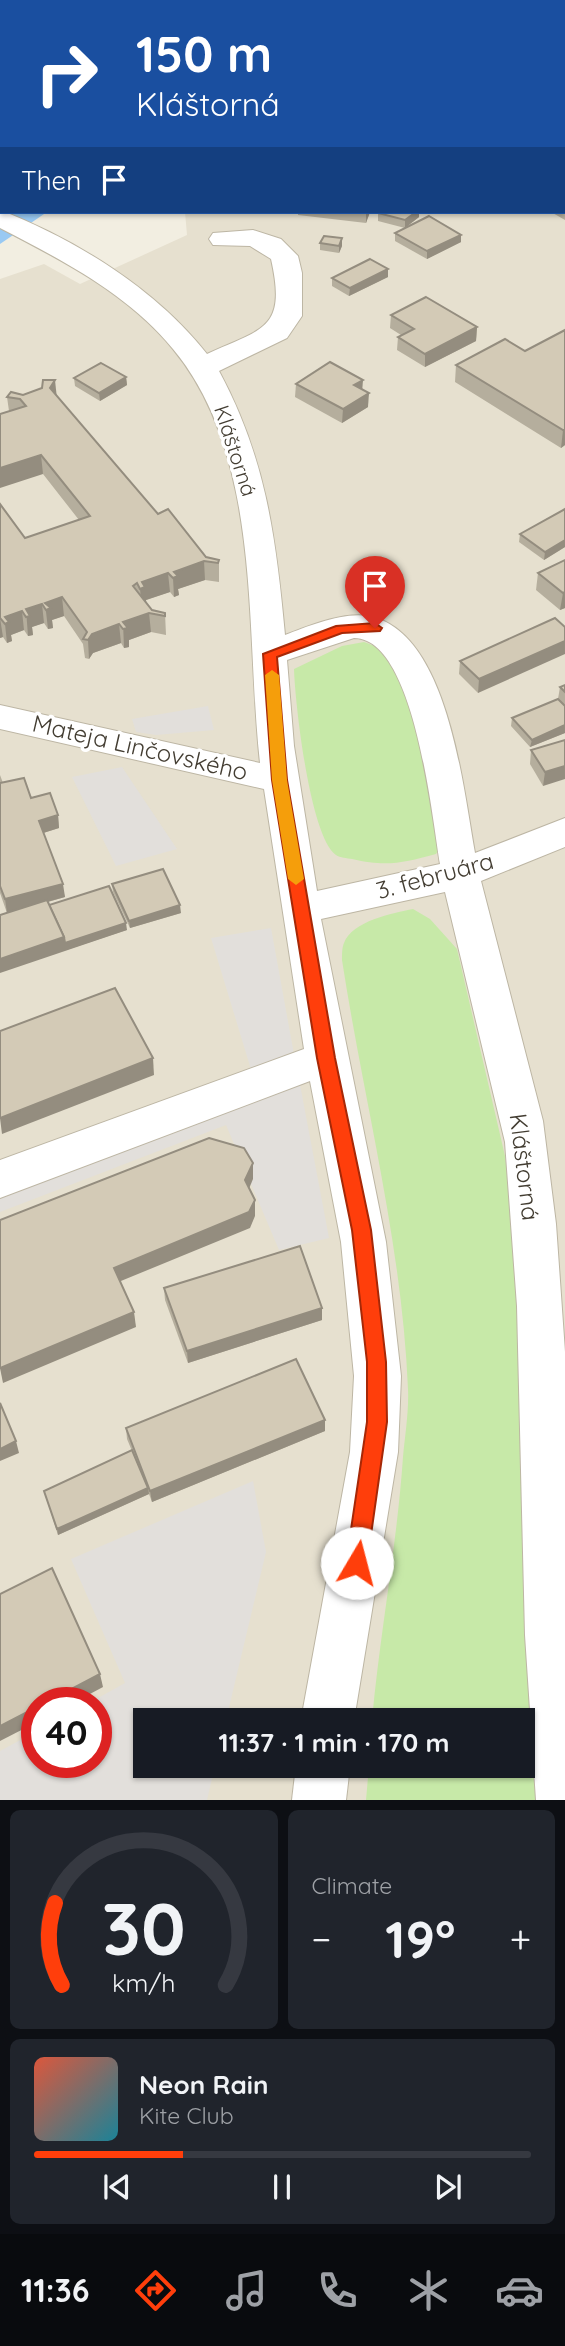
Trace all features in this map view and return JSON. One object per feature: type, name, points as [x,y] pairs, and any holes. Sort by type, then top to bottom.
[{"type":"street","name":"Kláštorná","points":[[0,218],[85,263],[137,299],[169,327],[202,368],[228,416],[250,493],[270,654],[280,780],[326,1058],[361,1230],[376,1362],[377,1422],[357,1563],[330,1708]]},
{"type":"street","points":[[202,368],[277,332],[288,316],[288,273],[284,257],[272,245],[253,238],[222,239]]},
{"type":"street","name":"Kláštorná","points":[[270,654],[341,629],[375,628],[398,645],[424,692],[460,874],[525,1139],[542,1355],[545,1523],[555,1727],[563,1800]]},
{"type":"street","name":"Mateja Linčovského","points":[[0,718],[280,780]]},
{"type":"street","name":"3. februára","points":[[301,909],[460,874],[565,832]]},
{"type":"street","points":[[0,1179],[326,1058]]},
{"type":"street","points":[[319,1800],[322,1778]]},
{"type":"shaded area","points":[[185,214],[565,214],[565,1800],[0,1800],[0,279],[44,264],[80,284],[187,235]]},
{"type":"shaded area","points":[[208,706],[214,730],[156,735],[136,732],[132,719]]},
{"type":"shaded area","points":[[122,767],[177,849],[116,866],[72,777]]},
{"type":"shaded area","points":[[271,928],[295,1060],[253,1076],[211,938]]},
{"type":"shaded area","points":[[298,1074],[329,1238],[279,1250],[226,1125],[0,1212],[0,1184]]},
{"type":"shaded area","points":[[253,1481],[266,1552],[229,1708],[133,1708],[133,1778],[212,1778],[207,1800],[0,1800],[0,1751],[21,1740],[21,1778],[112,1778],[112,1690],[125,1683],[71,1559]]},
{"type":"green space","points":[[364,642],[375,646],[401,672],[446,837],[436,854],[404,862],[385,863],[342,857],[336,855],[327,843],[319,823],[306,768],[294,669],[342,646]]},
{"type":"green space","points":[[413,909],[430,919],[457,949],[505,1156],[519,1280],[544,1800],[366,1800],[368,1778],[535,1778],[535,1708],[373,1708],[397,1523],[408,1389],[390,1227],[342,953],[348,935],[355,929],[374,919]]},
{"type":"water","points":[[0,214],[44,214],[0,244]]},
{"type":"building","points":[[382,214],[413,214],[405,220]]},
{"type":"building","points":[[429,216],[461,235],[427,251],[395,233]]},
{"type":"building","points":[[324,236],[342,238],[339,246],[320,243]]},
{"type":"building","points":[[370,259],[388,269],[350,288],[332,278]]},
{"type":"building","points":[[426,297],[477,327],[425,354],[398,337],[414,329],[391,315]]},
{"type":"building","points":[[565,330],[565,430],[456,365],[505,339],[525,351]]},
{"type":"building","points":[[330,362],[363,380],[354,385],[369,393],[343,409],[296,384]]},
{"type":"building","points":[[101,363],[126,377],[99,393],[74,378]]},
{"type":"building","points":[[43,380],[55,380],[50,388],[158,514],[168,509],[206,557],[219,560],[218,563],[204,561],[174,572],[178,576],[173,578],[168,573],[142,582],[145,587],[140,589],[137,583],[133,586],[152,610],[165,613],[165,616],[149,613],[123,622],[128,628],[123,629],[119,624],[92,634],[88,640],[83,639],[87,632],[62,597],[45,603],[51,608],[46,610],[42,604],[26,609],[30,616],[26,617],[22,611],[5,617],[9,622],[5,624],[0,618],[0,504],[25,538],[90,516],[41,455],[0,468],[0,414],[26,406],[20,399],[7,397],[11,392],[23,395],[42,388]]},
{"type":"building","points":[[565,509],[565,540],[545,552],[520,534]]},
{"type":"building","points":[[565,560],[565,592],[563,593],[538,573]]},
{"type":"building","points":[[555,618],[565,627],[565,641],[479,679],[460,661]]},
{"type":"building","points":[[558,699],[565,706],[565,725],[532,740],[512,718]]},
{"type":"building","points":[[565,740],[565,766],[545,772],[531,750]]},
{"type":"building","points":[[24,778],[31,798],[50,793],[58,815],[39,821],[63,884],[5,899],[0,886],[0,783]]},
{"type":"building","points":[[163,869],[180,905],[129,921],[112,884]]},
{"type":"building","points":[[109,886],[126,923],[65,943],[49,905]]},
{"type":"building","points":[[47,900],[64,937],[0,959],[0,915]]},
{"type":"building","points":[[115,988],[153,1058],[0,1118],[0,1031]]},
{"type":"building","points":[[209,1138],[244,1148],[253,1163],[245,1180],[255,1200],[249,1212],[114,1268],[134,1312],[0,1368],[0,1220]]},
{"type":"building","points":[[300,1246],[322,1308],[187,1351],[164,1288]]},
{"type":"building","points":[[296,1359],[325,1420],[150,1491],[126,1428]]},
{"type":"building","points":[[0,1403],[16,1441],[0,1449]]},
{"type":"building","points":[[132,1450],[148,1488],[57,1529],[44,1491]]},
{"type":"building","points":[[52,1568],[100,1674],[75,1687],[21,1687],[21,1715],[0,1726],[0,1594]]},
{"type":"slow traffic","points":[[272,675],[280,780],[296,879]]},
{"type":"route","points":[[357,1563],[377,1422],[376,1362],[371,1307],[361,1230],[326,1058],[280,780],[270,654],[341,629],[375,628]]}]
